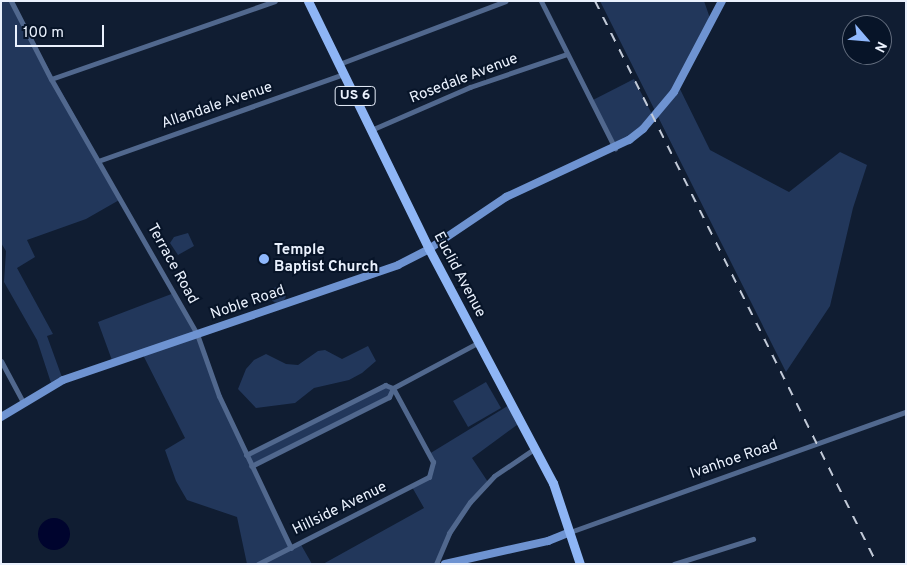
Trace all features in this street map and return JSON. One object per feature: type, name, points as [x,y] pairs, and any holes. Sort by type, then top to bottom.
[{"type":"main road","name":"Euclid Avenue","points":[[308,1],[430,249],[558,495],[580,564]]},
{"type":"street","name":"Terrace Road","points":[[11,1],[51,79],[197,334],[219,396],[291,548]]},
{"type":"street","points":[[51,79],[275,1]]},
{"type":"street","points":[[339,64],[506,1]]},
{"type":"street","points":[[542,1],[615,148]]},
{"type":"street","name":"Noble Road","points":[[1,416],[64,380],[376,273],[430,249],[506,197],[615,148],[636,135],[654,118],[674,92],[722,1]]},
{"type":"street","name":"Rosedale Avenue","points":[[371,130],[470,87],[567,54]]},
{"type":"street","name":"Allandale Avenue","points":[[98,161],[344,74]]},
{"type":"street","points":[[251,466],[389,397],[393,388],[479,342]]},
{"type":"street","points":[[1,361],[23,402]]},
{"type":"street","points":[[246,456],[385,385],[393,388]]},
{"type":"street","name":"Hillside Avenue","points":[[258,564],[424,481],[432,473],[433,462],[393,388]]},
{"type":"street","name":"Ivanhoe Road","points":[[570,532],[906,412]]},
{"type":"street","points":[[324,416],[329,427]]},
{"type":"street","points":[[436,564],[449,533],[470,502],[494,476],[534,448]]},
{"type":"street","points":[[445,564],[548,541],[570,532]]},
{"type":"street","points":[[674,564],[753,539]]},
{"type":"shaded area","points":[[1,1],[11,1],[121,199],[86,219],[27,240],[35,257],[17,268],[53,334],[47,336],[63,380],[52,386],[37,340],[4,282],[6,251],[1,243]]},
{"type":"shaded area","points":[[600,1],[704,1],[711,21],[678,85],[710,150],[789,192],[840,152],[867,165],[853,208],[830,306],[786,372]]},
{"type":"shaded area","points":[[634,79],[654,118],[615,148],[591,101]]},
{"type":"shaded area","points":[[188,233],[194,246],[178,255],[170,243],[174,237]]},
{"type":"shaded area","points":[[275,287],[281,287],[286,292],[284,301],[275,303],[270,298],[270,292]]},
{"type":"shaded area","points":[[174,293],[197,334],[219,396],[246,455],[385,385],[393,388],[389,397],[251,466],[290,547],[300,543],[312,564],[247,564],[237,517],[187,500],[176,481],[165,450],[185,438],[142,353],[113,363],[98,322]]},
{"type":"shaded area","points":[[368,346],[376,361],[362,373],[349,380],[314,388],[295,403],[256,408],[238,389],[246,369],[254,360],[266,354],[286,364],[298,365],[318,351],[325,350],[342,359]]},
{"type":"shaded area","points":[[486,382],[501,408],[468,427],[453,401]]},
{"type":"shaded area","points":[[511,404],[521,422],[472,458],[488,482],[449,533],[436,564],[323,564],[424,508],[412,487],[424,481],[434,468],[429,454]]},
{"type":"shaded area","points":[[54,518],[60,519],[65,523],[69,528],[69,540],[65,545],[60,549],[54,550],[48,549],[43,545],[39,540],[38,534],[39,528],[43,523],[48,519]]},
{"type":"railway","points":[[595,1],[877,564]]},
{"type":"place","name":"Temple Baptist Church","points":[[264,259]]}]
